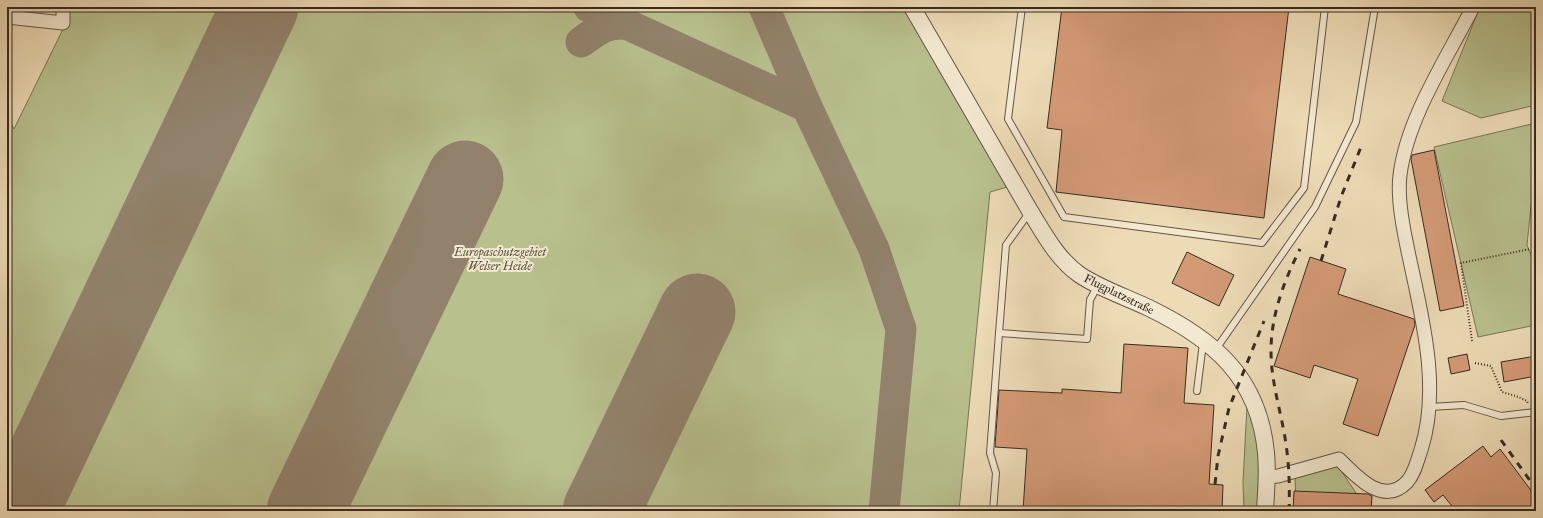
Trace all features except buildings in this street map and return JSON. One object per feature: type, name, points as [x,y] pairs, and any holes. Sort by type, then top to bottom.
[{"type":"street","points":[[7,17],[62,23],[64,7]]},
{"type":"street","name":"Flugplatzstraße","points":[[912,7],[1030,211],[1048,241],[1065,262],[1080,275],[1098,285],[1159,313],[1203,339],[1216,349],[1244,384],[1257,410],[1263,432],[1267,477],[1265,511]]},
{"type":"street","points":[[1267,477],[1278,476],[1340,460],[1358,478],[1378,491],[1390,491],[1402,487],[1413,475],[1424,442],[1430,407],[1426,341],[1402,224],[1400,176],[1408,141],[1421,108],[1473,7]]},
{"type":"lane","points":[[1022,7],[1008,119],[1064,217],[1262,243],[1304,188],[1325,7]]},
{"type":"lane","points":[[1216,349],[1315,207],[1356,122],[1375,7]]},
{"type":"lane","points":[[993,511],[996,473],[990,452],[1006,245],[1030,211]]},
{"type":"lane","points":[[999,333],[1087,339],[1090,300],[1098,285]]},
{"type":"lane","points":[[1198,391],[1203,339]]},
{"type":"lane","points":[[1430,407],[1464,406],[1501,416],[1534,412]]},
{"type":"path","points":[[1472,341],[1461,263],[1530,249]]},
{"type":"path","points":[[1474,363],[1491,366],[1502,392],[1528,401],[1534,412]]},
{"type":"green space","name":"Europaschutzgebiet Welser Heide","points":[[68,7],[903,7],[1011,186],[990,192],[959,511],[7,511],[7,115],[14,129],[65,25]]},
{"type":"green space","points":[[1480,7],[1536,7],[1536,105],[1481,118],[1442,101]]},
{"type":"green space","points":[[1536,123],[1536,184],[1532,196],[1527,245],[1536,267],[1536,325],[1478,337],[1434,147]]},
{"type":"green space","points":[[1247,406],[1255,431],[1261,460],[1258,511],[1244,511],[1243,482]]},
{"type":"green space","points":[[1338,466],[1368,511],[1296,511],[1295,475]]},
{"type":"taxiway","points":[[589,7],[807,107],[874,249],[901,329],[884,511]]},
{"type":"taxiway","points":[[764,7],[807,107]]},
{"type":"taxiway","points":[[581,42],[601,28],[625,24]]},
{"type":"runway","points":[[20,511],[260,7]]},
{"type":"runway","points":[[305,511],[465,179]]},
{"type":"runway","points":[[601,511],[697,312]]},
{"type":"railway","points":[[1321,261],[1341,197],[1361,147]]},
{"type":"railway","points":[[1289,511],[1287,452],[1274,382],[1271,351],[1273,324],[1276,311],[1289,273],[1300,249]]},
{"type":"railway","points":[[1215,484],[1218,456],[1229,408],[1264,321]]},
{"type":"railway","points":[[1501,440],[1536,489]]}]
